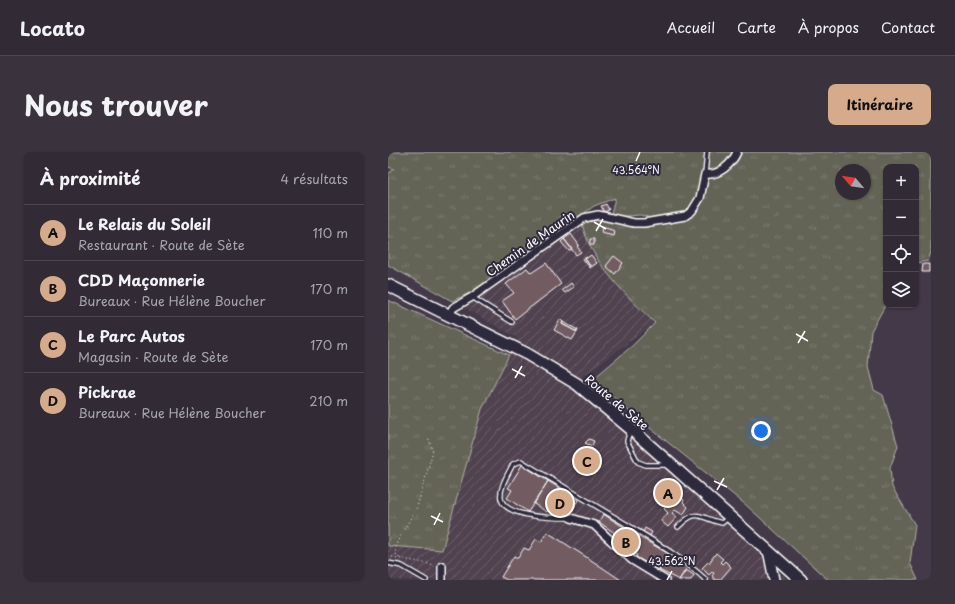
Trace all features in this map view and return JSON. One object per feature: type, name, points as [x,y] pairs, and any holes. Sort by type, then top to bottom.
[{"type":"main road","name":"Route de Sète","points":[[388,285],[559,372],[592,396],[631,429],[801,580]]},
{"type":"street","points":[[705,174],[711,175],[720,173],[737,152]]},
{"type":"street","name":"Chemin de Maurin","points":[[449,315],[453,308],[472,297],[584,218],[598,215],[634,223],[685,216],[692,211],[700,198],[705,174]]},
{"type":"street","points":[[571,518],[594,525],[632,560],[666,580]]},
{"type":"street","points":[[768,550],[774,580]]},
{"type":"street","points":[[442,566],[442,580]]},
{"type":"lane","points":[[705,174],[707,152]]},
{"type":"lane","points":[[472,297],[512,322]]},
{"type":"lane","points":[[631,429],[627,441],[638,462],[646,465],[672,465]]},
{"type":"lane","points":[[571,518],[531,516],[506,507],[501,499],[502,489],[513,464],[521,461],[605,511],[693,567],[706,580]]},
{"type":"lane","points":[[678,527],[688,517],[702,515],[722,523],[730,517]]},
{"type":"lane","points":[[388,563],[402,566],[426,580]]},
{"type":"path","points":[[399,558],[395,553],[397,542],[417,507],[433,451],[428,436]]},
{"type":"path","points":[[388,556],[442,566]]},
{"type":"shaded area","points":[[582,223],[585,237],[614,282],[655,323],[572,384],[649,443],[788,580],[388,580],[388,546],[442,550],[482,409],[517,338],[452,301],[485,286]]},
{"type":"green space","points":[[388,152],[931,152],[931,252],[928,261],[919,262],[919,164],[883,164],[884,308],[871,331],[868,367],[874,390],[883,395],[898,446],[890,468],[892,487],[915,525],[910,563],[918,580],[828,580],[746,505],[630,412],[593,379],[632,346],[655,323],[611,278],[601,265],[586,237],[582,223],[610,218],[615,198],[594,206],[485,286],[452,301],[388,265],[388,174],[394,169],[388,167]],"holes":[[[675,214],[652,222],[614,217],[640,215],[651,218]]]},
{"type":"green space","points":[[388,300],[509,355],[482,409],[442,550],[388,546]]},
{"type":"building","points":[[606,204],[609,210],[604,212],[601,206]]},
{"type":"building","points":[[602,227],[615,231],[614,236],[601,233]]},
{"type":"building","points":[[571,234],[579,245],[577,246],[581,252],[576,255],[564,239]]},
{"type":"building","points":[[564,239],[572,249],[569,251],[561,242]]},
{"type":"building","points":[[590,239],[594,239],[594,245],[590,245]]},
{"type":"building","points":[[591,255],[597,263],[591,267],[585,259]]},
{"type":"building","points":[[614,256],[623,263],[615,274],[606,266]]},
{"type":"building","points":[[587,257],[585,259],[591,267],[590,268],[583,259]]},
{"type":"building","points":[[546,263],[561,284],[515,319],[502,301],[514,293],[506,284],[527,268],[531,273]]},
{"type":"building","points":[[923,264],[929,264],[929,272],[922,272]]},
{"type":"building","points":[[571,283],[574,287],[565,293],[562,290]]},
{"type":"building","points":[[560,319],[563,322],[562,324],[577,332],[572,340],[554,330]]},
{"type":"building","points":[[563,322],[578,330],[577,332],[562,324]]},
{"type":"building","points":[[589,439],[594,441],[592,446],[585,443]]},
{"type":"building","points":[[522,465],[548,481],[528,512],[507,498],[512,490],[508,488]]},
{"type":"building","points":[[548,481],[561,489],[547,512],[534,504]]},
{"type":"building","points":[[660,483],[667,484],[684,500],[683,502],[688,507],[683,515],[675,510],[672,513],[677,517],[668,527],[661,521],[668,513],[664,509],[666,506],[664,504],[668,499],[656,487]]},
{"type":"building","points":[[561,489],[578,500],[570,513],[567,513],[552,503]]},
{"type":"building","points":[[603,514],[638,536],[631,548],[618,539],[619,536],[599,522]]},
{"type":"building","points":[[645,528],[652,532],[650,536],[643,532]]},
{"type":"building","points":[[547,532],[621,580],[507,580],[501,577],[514,556],[518,558],[524,548],[529,550],[536,539],[541,542]]},
{"type":"building","points":[[638,536],[669,554],[659,570],[636,557],[637,555],[629,551]]},
{"type":"building","points":[[716,553],[723,559],[720,562],[722,564],[725,561],[731,567],[720,580],[715,580],[712,576],[714,573],[712,572],[709,575],[702,568],[708,562],[709,563]]},
{"type":"building","points":[[669,554],[688,566],[679,580],[659,570]]},
{"type":"building","points":[[686,570],[694,575],[691,580],[679,580]]},
{"type":"place","name":"Le Parc Autos","points":[[587,461]]},
{"type":"place","name":"Le Relais du Soleil","points":[[668,493]]},
{"type":"place","name":"Pickrae","points":[[560,503]]},
{"type":"place","name":"CDD Maçonnerie","points":[[626,542]]}]
